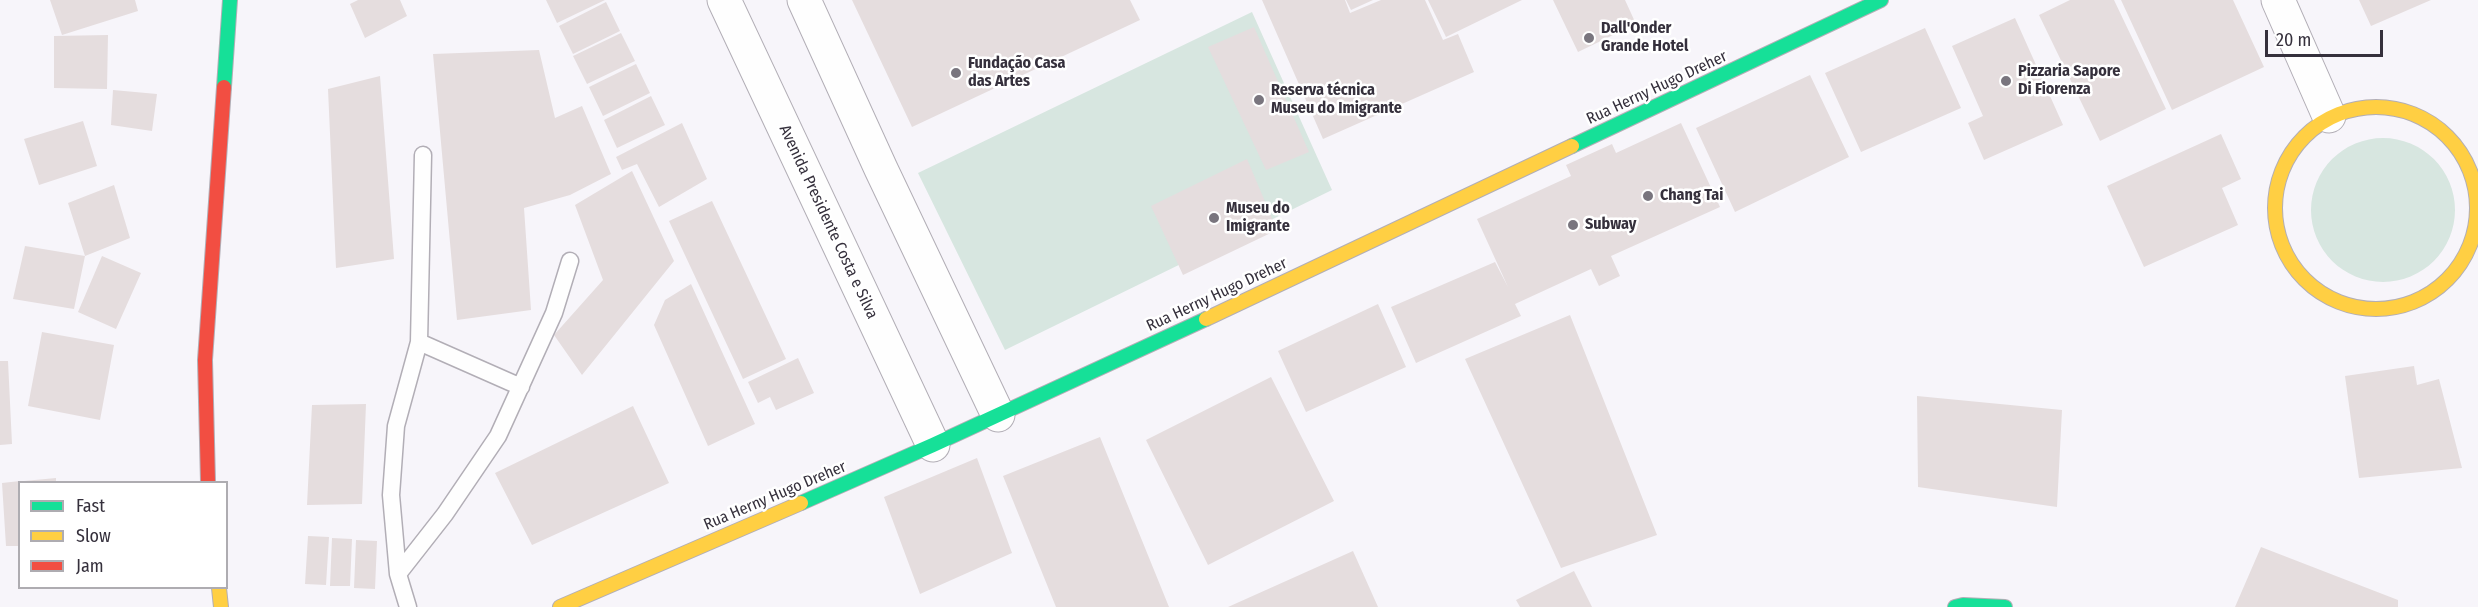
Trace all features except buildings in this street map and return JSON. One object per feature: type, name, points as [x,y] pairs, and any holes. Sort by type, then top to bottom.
[{"type":"main road","points":[[208,481],[205,360],[230,0]]},
{"type":"main road","name":"Rua Herny Hugo Dreher","points":[[560,607],[933,445],[1881,0]]},
{"type":"main road","points":[[2390,106],[2420,115],[2445,133],[2465,158],[2476,187],[2477,218],[2469,249],[2453,275],[2429,295],[2399,308],[2367,310],[2335,302],[2307,284],[2287,258],[2276,227],[2275,194],[2284,163],[2303,136],[2329,117],[2359,107],[2390,106]]},
{"type":"main road","points":[[219,589],[221,607]]},
{"type":"main road","points":[[1955,607],[1963,605],[2005,607]]},
{"type":"street","name":"Avenida Presidente Costa e Silva","points":[[724,0],[933,445]]},
{"type":"street","points":[[804,0],[881,169],[998,415]]},
{"type":"street","points":[[2278,0],[2329,117]]},
{"type":"lane","points":[[408,607],[399,574],[392,495],[396,426],[418,342],[423,155]]},
{"type":"lane","points":[[399,574],[474,474],[498,436],[554,313],[570,261]]},
{"type":"lane","points":[[418,342],[521,387]]},
{"type":"shaded area","points":[[1252,12],[1332,190],[1005,350],[918,173]]},
{"type":"shaded area","points":[[2383,138],[2410,144],[2423,150],[2434,159],[2443,170],[2449,183],[2455,210],[2449,237],[2443,250],[2434,261],[2423,270],[2410,276],[2383,282],[2356,276],[2343,270],[2332,261],[2323,250],[2317,237],[2311,210],[2317,183],[2323,170],[2332,159],[2343,150],[2356,144]]},
{"type":"traffic: fast","points":[[224,87],[230,0]]},
{"type":"traffic: fast","points":[[1572,146],[1881,0]]},
{"type":"traffic: fast","points":[[801,503],[1206,319]]},
{"type":"traffic: fast","points":[[1955,607],[1963,605],[2005,607]]},
{"type":"traffic: slow","points":[[2366,107],[2386,107],[2415,114],[2448,136],[2470,169],[2477,208],[2470,247],[2448,280],[2415,302],[2386,309],[2366,309],[2337,302],[2304,280],[2282,247],[2275,218],[2275,198],[2282,169],[2304,136],[2337,114],[2366,107]]},
{"type":"traffic: slow","points":[[1206,319],[1572,146]]},
{"type":"traffic: slow","points":[[560,607],[801,503]]},
{"type":"traffic: slow","points":[[219,589],[221,607]]},
{"type":"traffic: jam","points":[[208,481],[205,360],[224,87]]},
{"type":"place","name":"Dall'Onder Grande Hotel","points":[[1589,38]]},
{"type":"place","name":"Fundação Casa das Artes","points":[[956,73]]},
{"type":"place","name":"Pizzaria Sapore Di Fiorenza","points":[[2006,81]]},
{"type":"place","name":"Reserva técnica Museu do Imigrante","points":[[1259,100]]},
{"type":"place","name":"Chang Tai","points":[[1648,196]]},
{"type":"place","name":"Museu do Imigrante","points":[[1214,218]]},
{"type":"place","name":"Subway","points":[[1573,225]]}]
